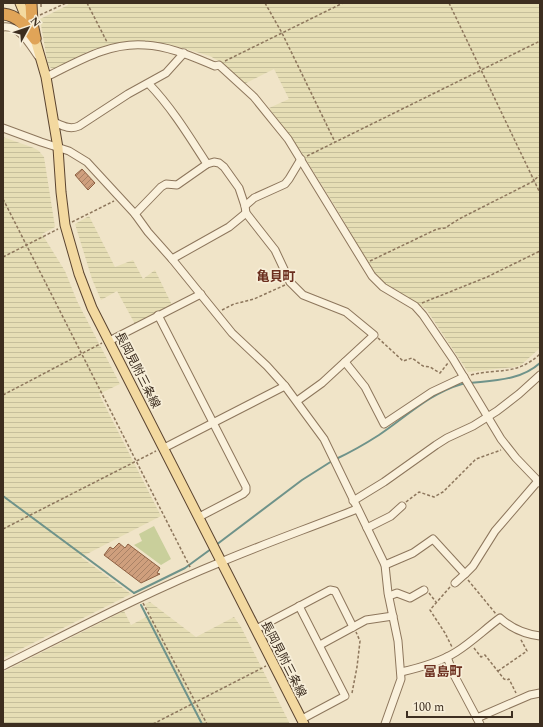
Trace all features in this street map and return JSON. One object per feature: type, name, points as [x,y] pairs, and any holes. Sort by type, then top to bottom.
[{"type":"highway","points":[[31,3],[32,24],[35,39]]},
{"type":"highway","points":[[3,14],[8,14],[17,19],[35,39]]},
{"type":"main road","name":"長岡見附三条線","points":[[20,3],[35,39],[46,77],[58,148],[65,225],[78,274],[92,308],[303,722]]},
{"type":"street","points":[[3,27],[9,26],[19,31],[42,61]]},
{"type":"street","points":[[46,77],[89,56],[110,48],[144,44],[184,53],[215,66],[219,65],[263,107],[301,159],[372,276],[383,287],[415,306],[429,323],[508,448],[539,482],[495,531],[473,566],[455,583]]},
{"type":"street","points":[[54,122],[74,128],[128,94],[149,84],[166,73],[184,53]]},
{"type":"street","points":[[149,84],[165,100],[207,164]]},
{"type":"street","points":[[3,128],[73,153],[87,162],[135,214],[148,232],[232,333],[268,366],[297,401],[324,439],[384,565],[398,641],[401,672],[401,679],[385,724]]},
{"type":"street","points":[[245,206],[254,198],[285,184],[301,159]]},
{"type":"street","points":[[135,214],[161,187],[166,184],[177,185],[207,164],[214,162],[219,164],[224,167],[238,188],[245,206],[246,214],[276,250],[290,282],[304,295],[346,312],[374,335],[322,383],[297,401]]},
{"type":"street","points":[[172,259],[229,227],[246,214]]},
{"type":"street","points":[[109,340],[201,294]]},
{"type":"street","points":[[158,315],[246,487],[246,491],[243,494],[199,517]]},
{"type":"street","points":[[345,362],[365,387],[384,424],[432,392],[464,377]]},
{"type":"street","points":[[353,500],[384,482],[447,438],[488,417],[519,394],[540,375]]},
{"type":"street","points":[[164,448],[285,386]]},
{"type":"street","points":[[367,528],[391,516],[402,506]]},
{"type":"street","points":[[3,666],[140,598],[194,574],[357,509]]},
{"type":"street","points":[[384,565],[413,553],[433,539],[464,575]]},
{"type":"street","points":[[256,629],[330,590],[335,591],[353,627]]},
{"type":"street","points":[[389,596],[397,593],[410,598],[424,590]]},
{"type":"street","points":[[299,606],[345,696],[303,722]]},
{"type":"street","points":[[320,645],[366,620],[393,616]]},
{"type":"street","points":[[401,672],[447,657],[456,652],[500,618],[516,629],[531,635],[540,636]]},
{"type":"street","points":[[447,657],[452,673],[479,721],[530,695],[540,693]]},
{"type":"path","points":[[37,16],[66,3]]},
{"type":"path","points":[[87,3],[110,48]]},
{"type":"path","points":[[265,3],[282,33],[335,142]]},
{"type":"path","points":[[219,65],[343,3]]},
{"type":"path","points":[[448,3],[540,193]]},
{"type":"path","points":[[301,159],[540,41]]},
{"type":"path","points":[[365,264],[436,229],[445,228],[459,219],[532,182],[540,175]]},
{"type":"path","points":[[3,257],[120,198]]},
{"type":"path","points":[[3,199],[194,574]]},
{"type":"path","points":[[415,306],[487,278],[540,251]]},
{"type":"path","points":[[215,313],[290,282]]},
{"type":"path","points":[[374,335],[404,361],[412,358],[423,366],[430,367],[440,373],[453,359]]},
{"type":"path","points":[[3,395],[109,340]]},
{"type":"path","points":[[464,377],[488,372],[516,369],[532,361],[540,354]]},
{"type":"path","points":[[3,529],[164,448]]},
{"type":"path","points":[[402,506],[419,492],[434,497],[437,496],[476,460],[508,448]]},
{"type":"path","points":[[464,575],[500,618]]},
{"type":"path","points":[[455,583],[430,610],[456,652]]},
{"type":"path","points":[[424,590],[427,591],[436,602]]},
{"type":"path","points":[[140,598],[207,724]]},
{"type":"path","points":[[345,696],[351,696],[357,667],[360,641],[353,627]]},
{"type":"path","points":[[498,671],[527,651],[516,629]]},
{"type":"path","points":[[469,642],[482,657],[485,655],[504,679],[509,679],[520,700]]},
{"type":"path","points":[[153,724],[273,662]]},
{"type":"shaded area","points":[[68,3],[540,3],[540,348],[521,365],[515,367],[468,372],[426,309],[379,279],[369,265],[302,153],[269,108],[289,99],[274,69],[244,84],[225,65],[210,56],[179,47],[148,41],[132,41],[111,44],[89,51],[53,69],[48,66],[40,19],[68,5]]},
{"type":"shaded area","points":[[3,137],[34,148],[44,157],[55,227],[42,234],[65,271],[77,301],[120,384],[99,394],[161,516],[81,557],[131,594],[3,658]]},
{"type":"shaded area","points":[[89,216],[115,267],[133,260],[143,279],[155,270],[172,305],[135,324],[117,291],[101,300],[92,279],[75,224]]},
{"type":"shaded area","points":[[150,602],[196,637],[234,617],[241,627],[290,724],[3,724],[3,672],[124,611],[131,625],[150,615],[145,604]]},
{"type":"green space","points":[[154,526],[171,559],[161,565],[134,545],[142,541],[139,534]]},
{"type":"building","points":[[82,169],[95,183],[88,190],[75,175]]},
{"type":"building","points":[[119,543],[125,548],[128,544],[160,568],[157,573],[160,574],[141,583],[104,555],[110,547],[113,549]]},
{"type":"waterway","points":[[336,459],[353,451],[374,438],[439,393],[462,384],[493,381],[513,377],[523,374],[540,363]]},
{"type":"waterway","points":[[216,545],[302,480],[332,461]]},
{"type":"waterway","points":[[3,496],[134,593]]},
{"type":"waterway","points":[[134,593],[185,568],[211,549]]},
{"type":"waterway","points":[[141,605],[202,724]]},
{"type":"district","name":"亀貝町","points":[[276,276]]},
{"type":"district","name":"富島町","points":[[443,671]]}]
